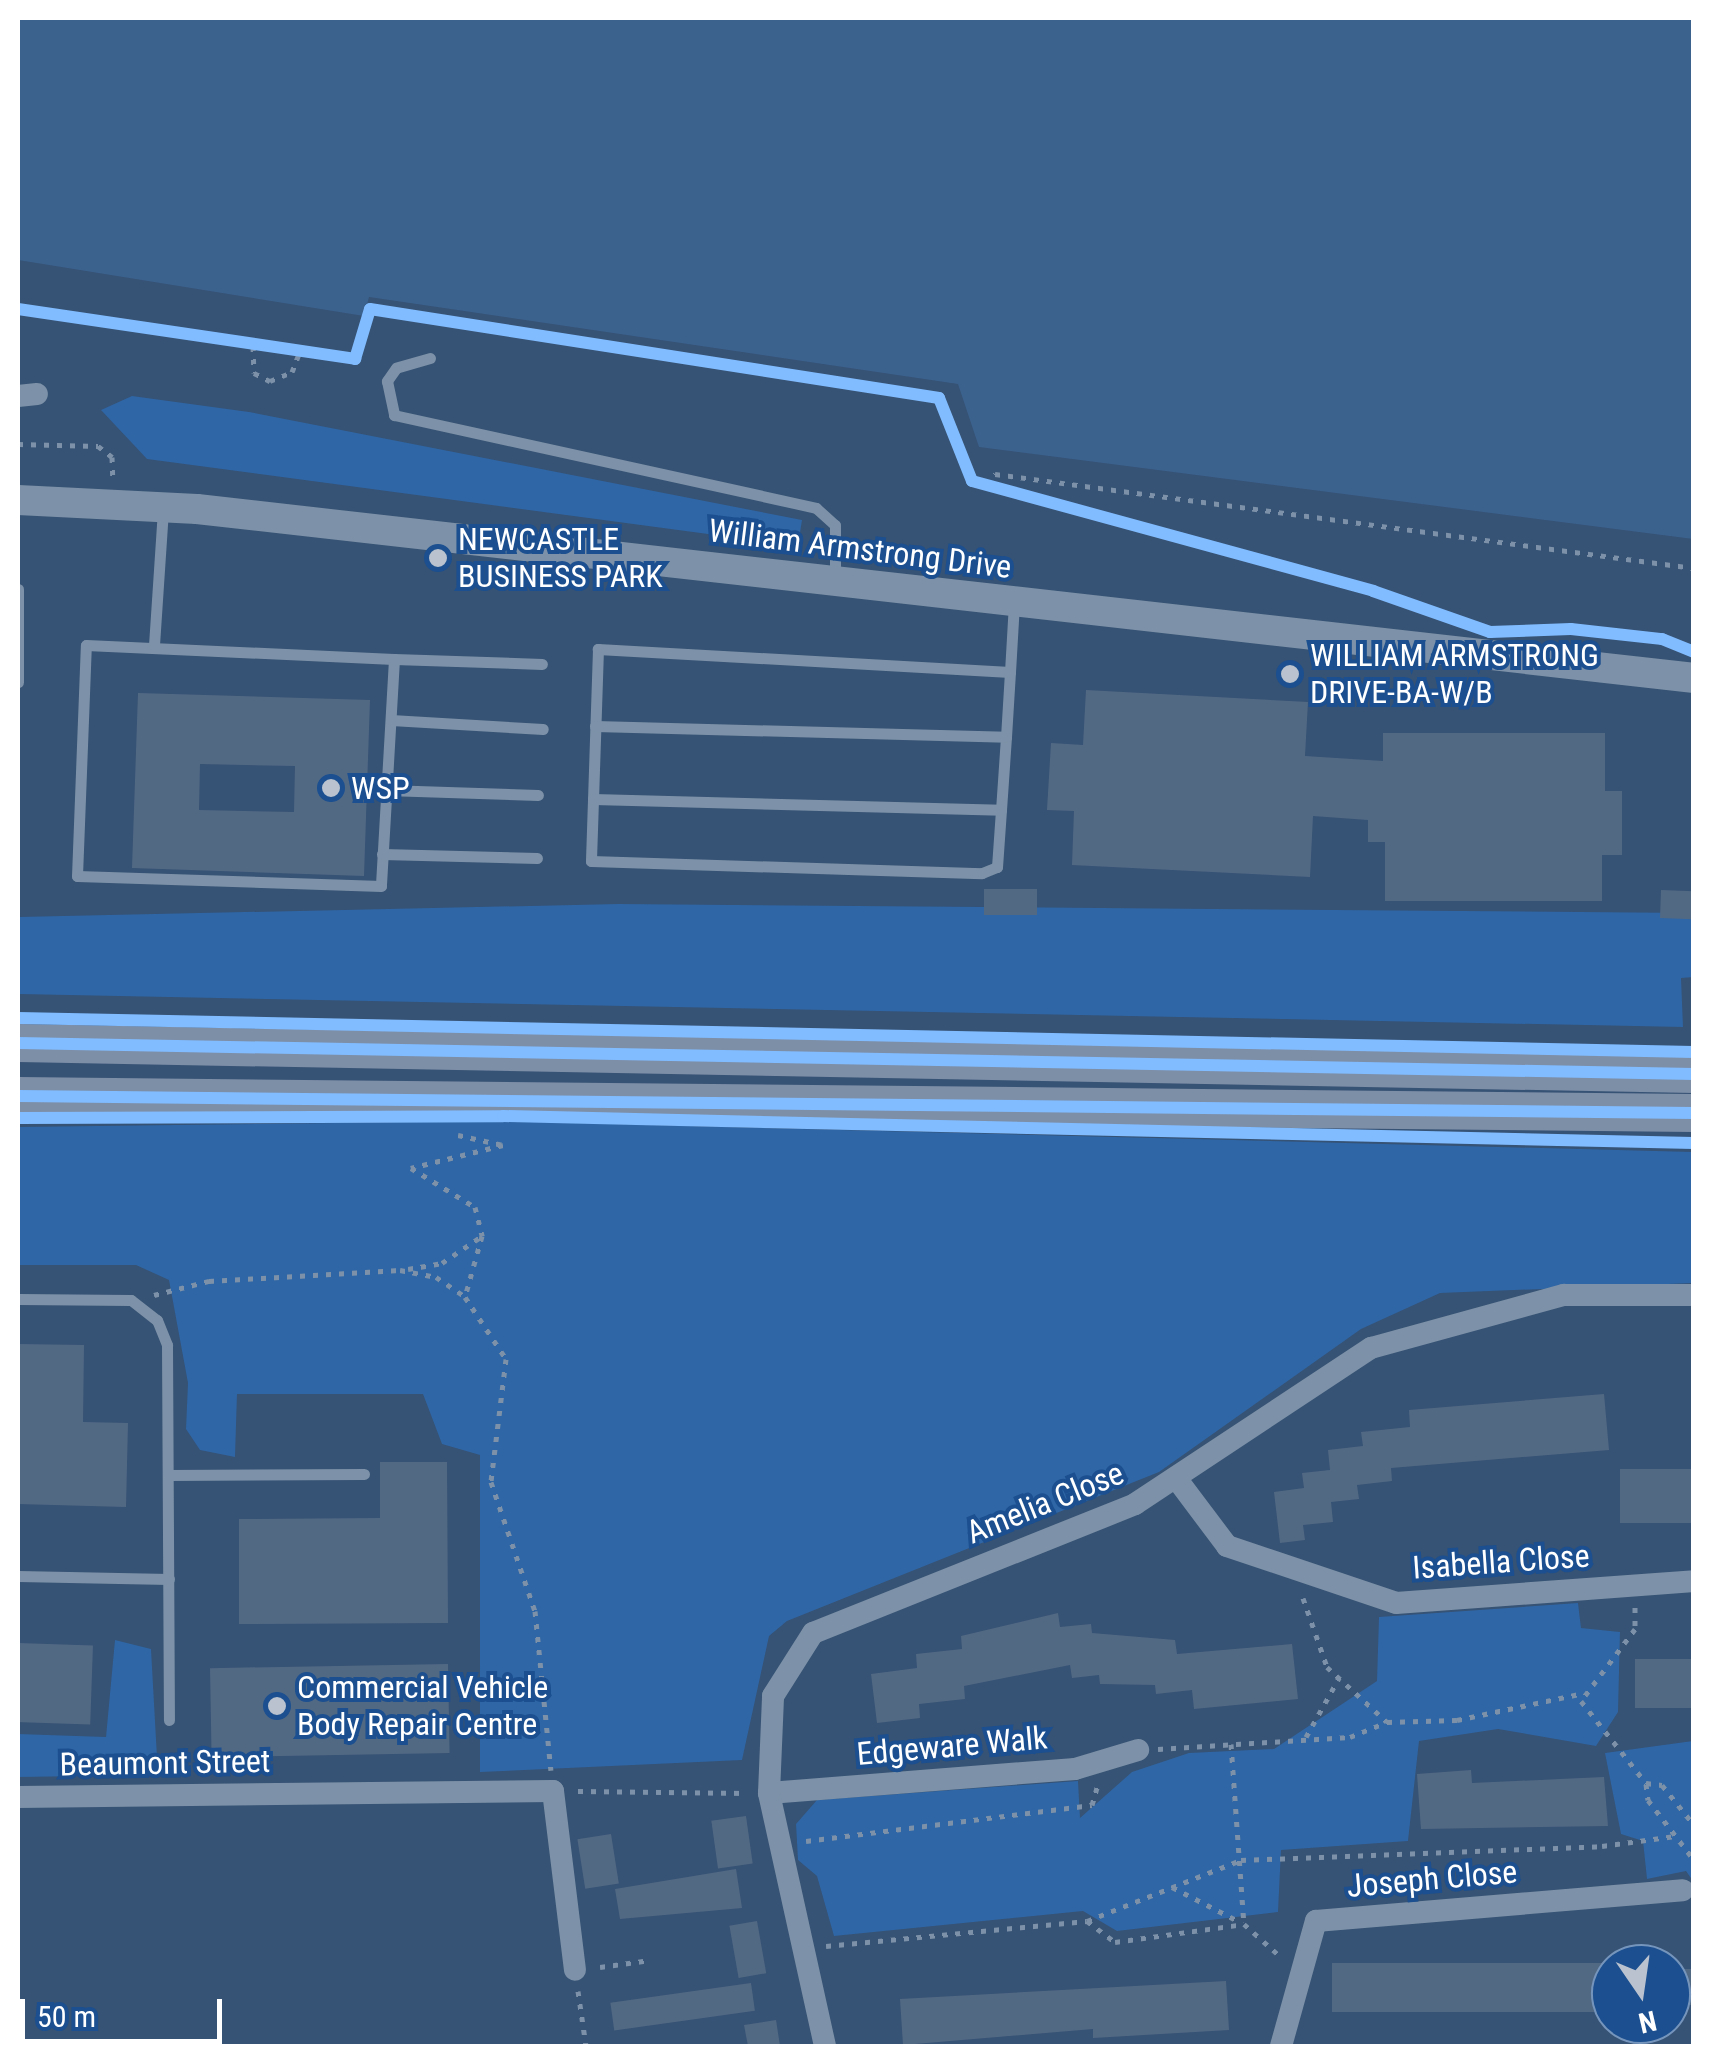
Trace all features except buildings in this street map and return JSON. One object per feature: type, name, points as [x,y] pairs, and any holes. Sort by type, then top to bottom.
[{"type":"main road","points":[[18,1042],[1694,1074]]},
{"type":"main road","points":[[18,1096],[1694,1113]]},
{"type":"street","name":"William Armstrong Drive","points":[[18,500],[163,507],[836,579],[1694,678]]},
{"type":"street","name":"Amelia Close","points":[[825,2046],[808,1948],[769,1793],[773,1696],[813,1633],[1135,1504],[1372,1348],[1564,1295],[1694,1296]]},
{"type":"street","name":"Isabella Close","points":[[1176,1478],[1227,1546],[1396,1603],[1694,1581]]},
{"type":"street","name":"Edgeware Walk","points":[[769,1793],[1104,1760],[1138,1750]]},
{"type":"street","name":"Beaumont Street","points":[[18,1797],[553,1791]]},
{"type":"street","points":[[553,1791],[575,1970]]},
{"type":"street","name":"Joseph Close","points":[[1281,2046],[1316,1921],[1683,1890]]},
{"type":"lane","points":[[430,358],[396,368],[386,382],[394,416],[816,508],[835,525],[836,579]]},
{"type":"lane","points":[[154,645],[163,507]]},
{"type":"lane","points":[[18,589],[18,682]]},
{"type":"lane","points":[[1010,672],[598,649],[591,861],[923,871],[997,867],[1006,737],[1010,672],[1014,602]]},
{"type":"lane","points":[[394,659],[380,886],[78,876],[86,645],[542,664]]},
{"type":"lane","points":[[390,720],[543,729]]},
{"type":"lane","points":[[595,726],[1006,737]]},
{"type":"lane","points":[[386,790],[538,795]]},
{"type":"lane","points":[[593,799],[1001,810]]},
{"type":"lane","points":[[382,854],[538,858]]},
{"type":"lane","points":[[18,1299],[132,1300],[157,1320],[166,1345],[169,1720]]},
{"type":"lane","points":[[168,1475],[364,1474]]},
{"type":"lane","points":[[18,1576],[169,1580]]},
{"type":"path","points":[[233,342],[268,348]]},
{"type":"path","points":[[253,346],[251,368],[266,380],[287,377],[299,354]]},
{"type":"path","points":[[284,351],[318,356]]},
{"type":"path","points":[[18,444],[84,442],[112,457]]},
{"type":"path","points":[[980,483],[995,474],[1694,568]]},
{"type":"path","points":[[980,483],[1041,499]]},
{"type":"path","points":[[450,1117],[467,1116]]},
{"type":"path","points":[[450,1133],[503,1145],[411,1168],[475,1206],[482,1236],[464,1297]]},
{"type":"path","points":[[132,1300],[209,1281],[442,1264],[482,1236]]},
{"type":"path","points":[[400,1270],[436,1277],[464,1297],[506,1359],[491,1482],[535,1611],[553,1791],[769,1793]]},
{"type":"path","points":[[1292,1567],[1328,1667],[1387,1722]]},
{"type":"path","points":[[1138,1750],[1350,1737],[1387,1722],[1457,1720],[1580,1694],[1635,1628],[1635,1585]]},
{"type":"path","points":[[1306,1738],[1339,1678]]},
{"type":"path","points":[[1580,1694],[1646,1784],[1675,1836],[1694,1860]]},
{"type":"path","points":[[1231,1744],[1244,1924]]},
{"type":"path","points":[[786,1860],[812,1834],[1092,1804],[1104,1760]]},
{"type":"path","points":[[1646,1784],[1662,1785],[1694,1826]]},
{"type":"path","points":[[808,1948],[1087,1921],[1241,1860],[1602,1846],[1675,1836]]},
{"type":"path","points":[[1172,1887],[1244,1924],[1301,1974]]},
{"type":"path","points":[[1087,1921],[1114,1942],[1244,1924]]},
{"type":"path","points":[[586,2046],[575,1970],[651,1960]]},
{"type":"shaded area","points":[[18,18],[1693,18],[1693,539],[979,447],[958,384],[369,297],[364,316],[18,260]]},
{"type":"shaded area","points":[[132,396],[249,412],[802,520],[798,546],[147,459],[101,410]]},
{"type":"shaded area","points":[[618,904],[1693,913],[1694,977],[1681,978],[1683,1027],[18,994],[18,917]]},
{"type":"shaded area","points":[[496,1121],[1693,1152],[1693,1283],[1440,1293],[1361,1329],[1159,1472],[787,1621],[769,1636],[742,1760],[480,1772],[480,1455],[442,1444],[423,1394],[237,1394],[235,1457],[200,1450],[186,1429],[188,1383],[169,1280],[136,1265],[18,1265],[18,1127]]},
{"type":"shaded area","points":[[1578,1603],[1581,1628],[1620,1632],[1618,1712],[1596,1746],[1498,1729],[1419,1741],[1408,1841],[1281,1850],[1278,1912],[1117,1931],[1083,1911],[834,1936],[817,1876],[798,1860],[796,1824],[817,1800],[1078,1781],[1080,1818],[1132,1772],[1189,1753],[1274,1749],[1377,1681],[1379,1617]]},
{"type":"shaded area","points":[[115,1640],[151,1649],[158,1775],[18,1777],[18,1734],[106,1737]]},
{"type":"shaded area","points":[[1693,1741],[1693,1881],[1686,1871],[1647,1879],[1643,1841],[1621,1834],[1605,1753]]},
{"type":"cycle path","points":[[18,309],[355,359],[370,309],[939,398],[972,481],[1373,591],[1490,632],[1571,629],[1662,639],[1694,652]]},
{"type":"cycle path","points":[[18,1018],[1694,1052]]},
{"type":"cycle path","points":[[18,1043],[1694,1074]]},
{"type":"cycle path","points":[[18,1096],[1694,1113]]},
{"type":"cycle path","points":[[18,1118],[503,1116],[1694,1143]]},
{"type":"place","name":"NEWCASTLE BUSINESS PARK","points":[[438,558]]},
{"type":"place","name":"WILLIAM ARMSTRONG DRIVE-BA-W/B","points":[[1290,674]]},
{"type":"place","name":"WSP","points":[[331,788]]},
{"type":"place","name":"Commercial Vehicle Body Repair Centre","points":[[277,1706]]}]
